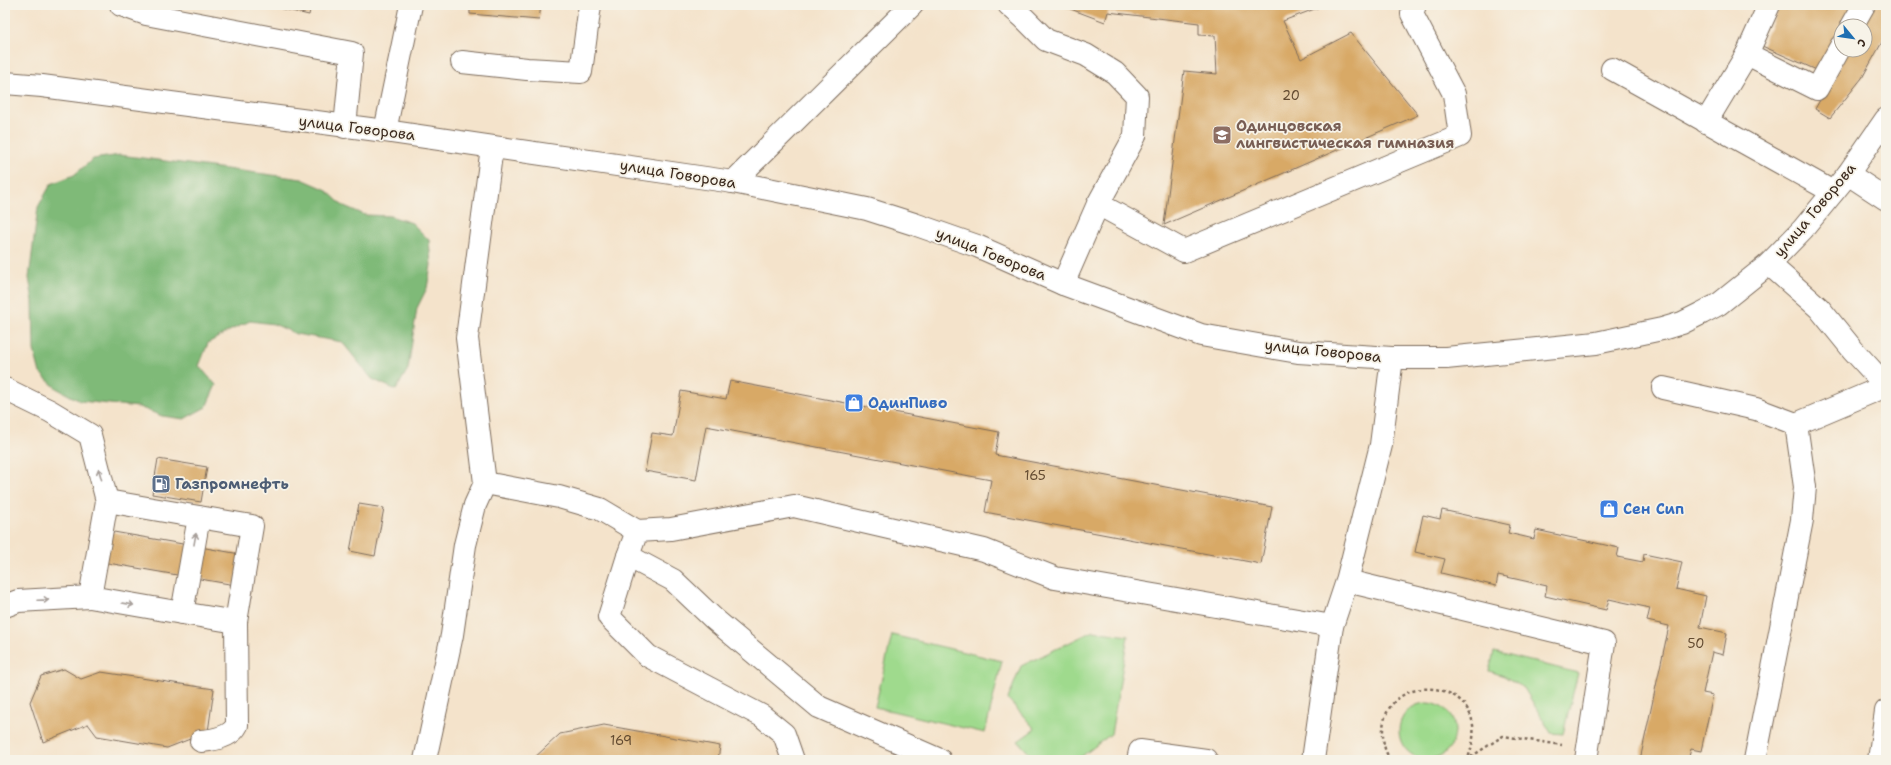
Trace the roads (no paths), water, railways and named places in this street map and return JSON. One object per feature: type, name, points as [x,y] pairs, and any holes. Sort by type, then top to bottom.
[{"type":"main road","points":[[121,5],[146,14],[352,53],[345,127]]},
{"type":"main road","points":[[385,131],[411,5]]},
{"type":"main road","points":[[462,62],[527,69],[581,72],[590,5]]},
{"type":"main road","points":[[733,182],[912,5]]},
{"type":"main road","points":[[1009,5],[1046,40],[1086,55],[1115,73],[1137,96],[1135,136],[1098,204],[1063,284]]},
{"type":"main road","points":[[1098,204],[1184,251],[1460,136],[1454,94],[1412,14],[1414,5]]},
{"type":"main road","points":[[1706,122],[1747,54],[1769,5]]},
{"type":"main road","points":[[1857,18],[1864,5]]},
{"type":"main road","points":[[1747,54],[1817,89],[1834,58]]},
{"type":"main road","points":[[1612,69],[1833,192]]},
{"type":"main road","name":"улица Говорова","points":[[5,82],[385,131],[733,182],[867,209],[894,217],[977,246],[1063,284],[1201,335],[1298,352],[1392,358],[1446,358],[1568,347],[1640,335],[1682,323],[1719,304],[1769,264],[1803,229],[1848,174],[1886,119]]},
{"type":"main road","points":[[425,760],[452,635],[465,545],[475,505],[485,483],[467,338],[492,147]]},
{"type":"main road","points":[[1848,174],[1886,198]]},
{"type":"main road","points":[[1663,388],[1756,408],[1796,424],[1886,386],[1853,350],[1819,308],[1769,264]]},
{"type":"main road","points":[[1313,760],[1332,626],[1347,581],[1381,445],[1392,358]]},
{"type":"main road","points":[[5,389],[50,411],[90,435],[107,501],[90,597]]},
{"type":"main road","points":[[1755,760],[1802,520],[1805,487],[1796,424]]},
{"type":"main road","points":[[485,483],[559,497],[600,510],[637,531],[671,529],[794,506],[984,550],[1055,578],[1332,626]]},
{"type":"main road","points":[[107,501],[252,526],[236,622],[237,725],[231,733],[212,740],[201,741]]},
{"type":"main road","points":[[182,613],[199,517]]},
{"type":"main road","points":[[637,531],[609,617],[648,656],[762,716],[784,734],[793,760]]},
{"type":"main road","points":[[628,556],[673,580],[714,619],[819,707],[940,760]]},
{"type":"main road","points":[[1347,581],[1604,643],[1587,754]]},
{"type":"main road","points":[[5,606],[18,601],[90,597],[236,622]]},
{"type":"main road","points":[[1879,760],[1886,711]]},
{"type":"main road","points":[[1138,760],[1140,751],[1206,760]]},
{"type":"place","name":"Одинцовская лингвистическая гимназия","points":[[1222,135]]},
{"type":"place","name":"ОдинПиво","points":[[854,403]]},
{"type":"place","name":"Газпромнефть","points":[[161,484]]},
{"type":"place","name":"Сен Сип","points":[[1609,509]]}]
